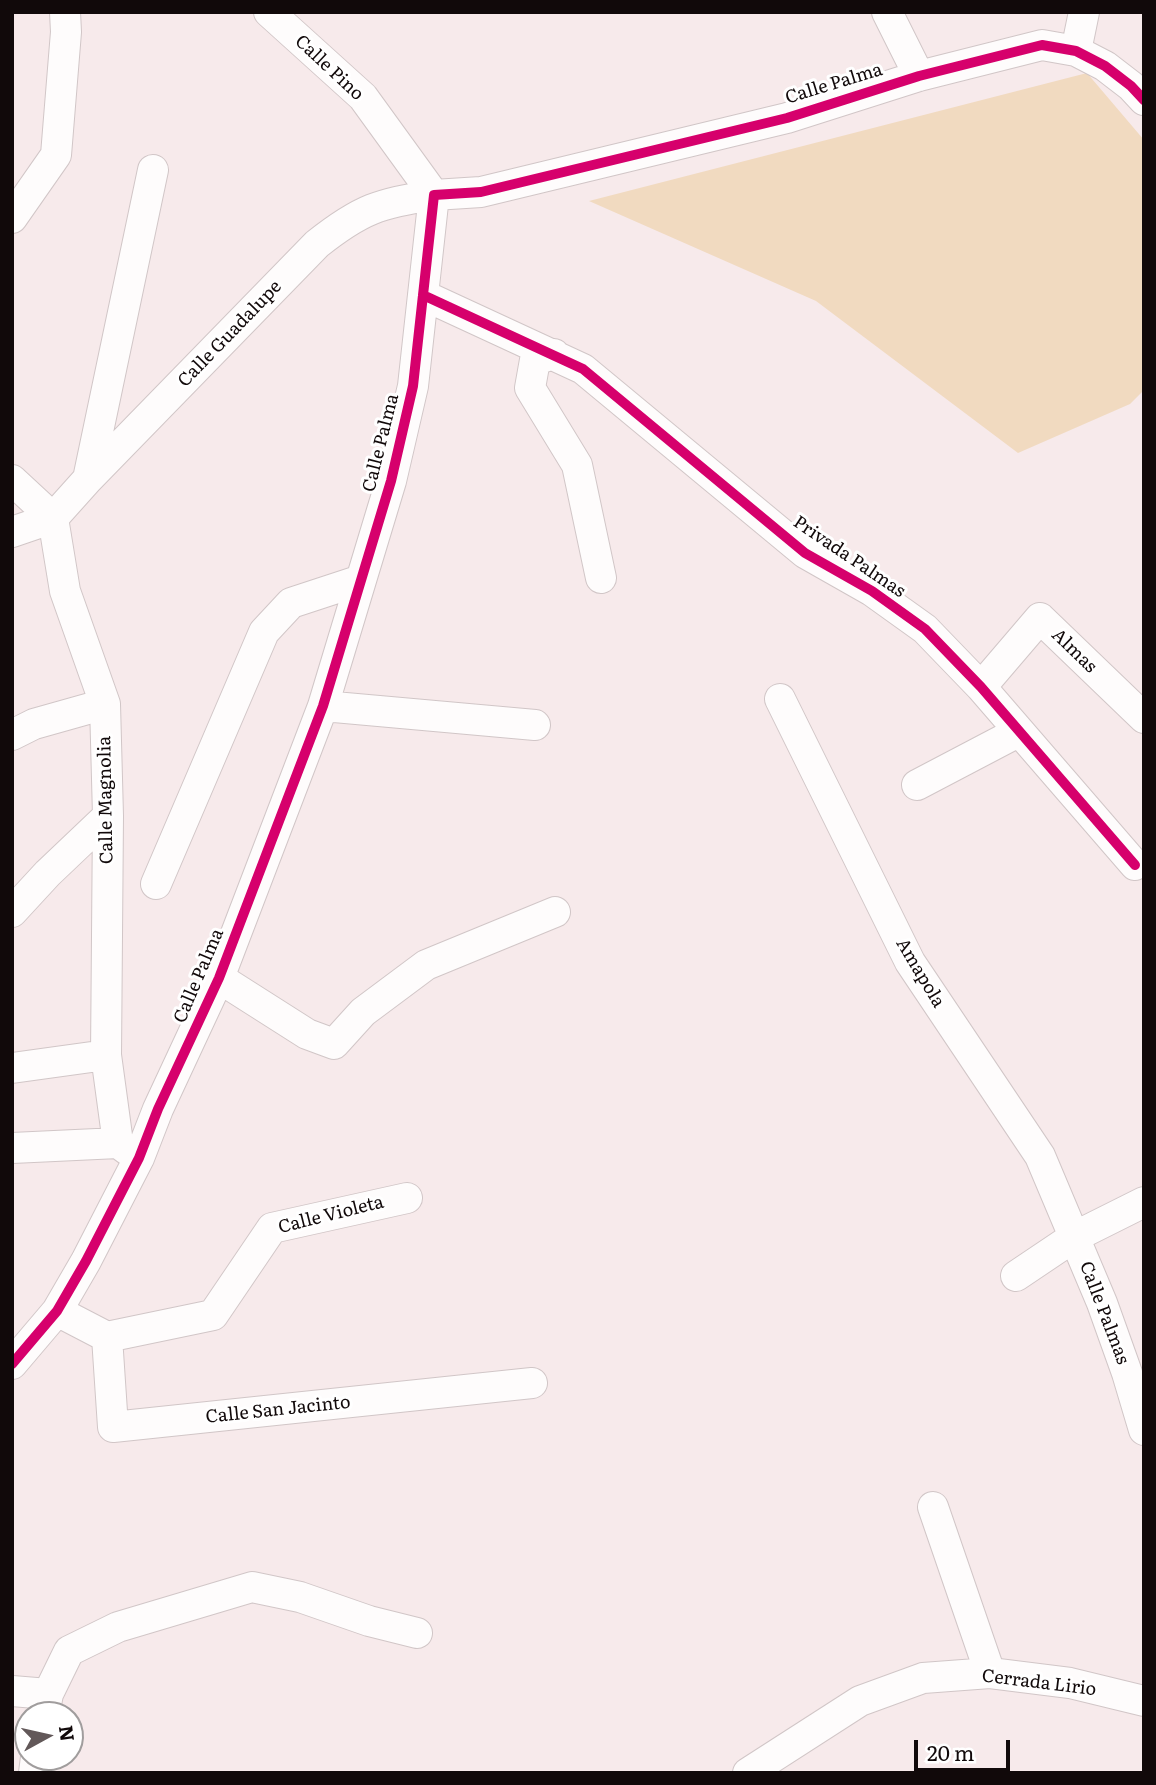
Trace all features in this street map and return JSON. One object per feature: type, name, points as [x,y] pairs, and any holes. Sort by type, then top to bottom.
[{"type":"street","points":[[12,218],[56,155],[66,32],[65,12]]},
{"type":"street","name":"Calle Pino","points":[[269,12],[363,97],[434,195]]},
{"type":"street","points":[[887,12],[919,76]]},
{"type":"street","points":[[1076,51],[1084,12]]},
{"type":"street","name":"Calle Palma","points":[[12,1364],[57,1311],[86,1261],[129,1151],[158,1109],[219,978],[323,706],[391,481],[412,386],[434,195],[481,192],[773,121],[919,76],[1042,45],[1076,51],[1105,66],[1144,100]]},
{"type":"street","points":[[88,479],[153,170]]},
{"type":"street","name":"Calle Guadalupe","points":[[53,518],[317,244],[346,221],[371,208],[434,195]]},
{"type":"street","name":"Privada Palmas","points":[[423,295],[583,369],[805,553],[872,591],[925,629],[981,687],[1135,864]]},
{"type":"street","points":[[554,354],[535,360],[530,388],[577,465],[601,578]]},
{"type":"street","points":[[12,480],[53,518],[12,532]]},
{"type":"street","name":"Calle Magnolia","points":[[53,518],[65,591],[105,705],[108,816],[106,1055],[129,1151]]},
{"type":"street","points":[[156,884],[264,632],[291,603],[361,580]]},
{"type":"street","name":"Almas","points":[[981,687],[1040,618],[1144,718]]},
{"type":"street","name":"Amapola","points":[[780,699],[910,962],[1040,1156],[1074,1237]]},
{"type":"street","points":[[12,735],[34,724],[105,705]]},
{"type":"street","points":[[323,706],[535,725]]},
{"type":"street","points":[[917,785],[1018,732]]},
{"type":"street","points":[[12,912],[48,873],[108,816]]},
{"type":"street","points":[[219,978],[307,1034],[334,1044],[363,1013],[426,965],[555,912]]},
{"type":"street","points":[[12,1068],[106,1055]]},
{"type":"street","points":[[12,1148],[129,1151]]},
{"type":"street","name":"Calle Violeta","points":[[107,1337],[213,1315],[272,1227],[407,1198]]},
{"type":"street","name":"Calle Palmas","points":[[1016,1276],[1074,1237],[1144,1202]]},
{"type":"street","name":"Calle Palmas","points":[[1074,1237],[1110,1326],[1144,1430]]},
{"type":"street","points":[[57,1311],[107,1337]]},
{"type":"street","name":"Calle San Jacinto","points":[[107,1337],[113,1427],[531,1383]]},
{"type":"street","points":[[933,1507],[990,1673]]},
{"type":"street","points":[[47,1701],[69,1651],[118,1627],[252,1587],[300,1597],[369,1621],[418,1633]]},
{"type":"street","name":"Cerrada Lirio","points":[[748,1773],[860,1700],[923,1678],[990,1673],[1070,1683],[1144,1701]]},
{"type":"street","points":[[12,1691],[38,1701]]},
{"type":"shaded area","points":[[1087,73],[1144,140],[1144,390],[1130,404],[1018,453],[816,301],[589,201]]},
{"type":"cycle path","points":[[12,1364],[57,1311],[139,1158],[158,1109],[219,978],[323,706],[391,481],[413,386],[434,195],[481,192],[787,118],[919,76],[1042,45],[1076,51],[1105,66],[1144,100]]},
{"type":"cycle path","points":[[423,295],[583,369],[805,553],[872,591],[925,629],[981,687],[1135,865]]}]
